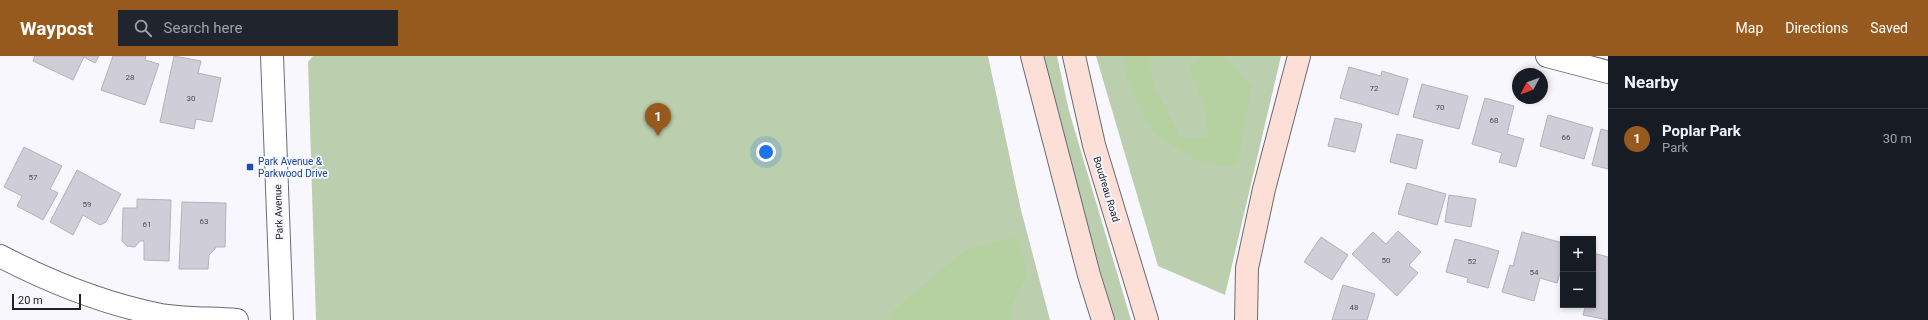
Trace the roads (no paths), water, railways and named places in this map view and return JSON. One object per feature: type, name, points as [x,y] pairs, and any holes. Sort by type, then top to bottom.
[{"type":"main road","points":[[1032,56],[1089,275],[1103,320]]},
{"type":"main road","name":"Boudreau Road","points":[[1074,56],[1094,145],[1147,320]]},
{"type":"main road","points":[[1246,320],[1247,268],[1263,191],[1298,56]]},
{"type":"street","name":"Park Avenue","points":[[272,56],[282,320]]},
{"type":"street","points":[[1547,56],[1608,72]]},
{"type":"street","points":[[0,256],[41,277],[101,299],[161,315],[237,320]]},
{"type":"place","name":"Poplar Park","points":[[658,136]]},
{"type":"place","name":"Park Avenue & Parkwood Drive","points":[[250,167]]}]
